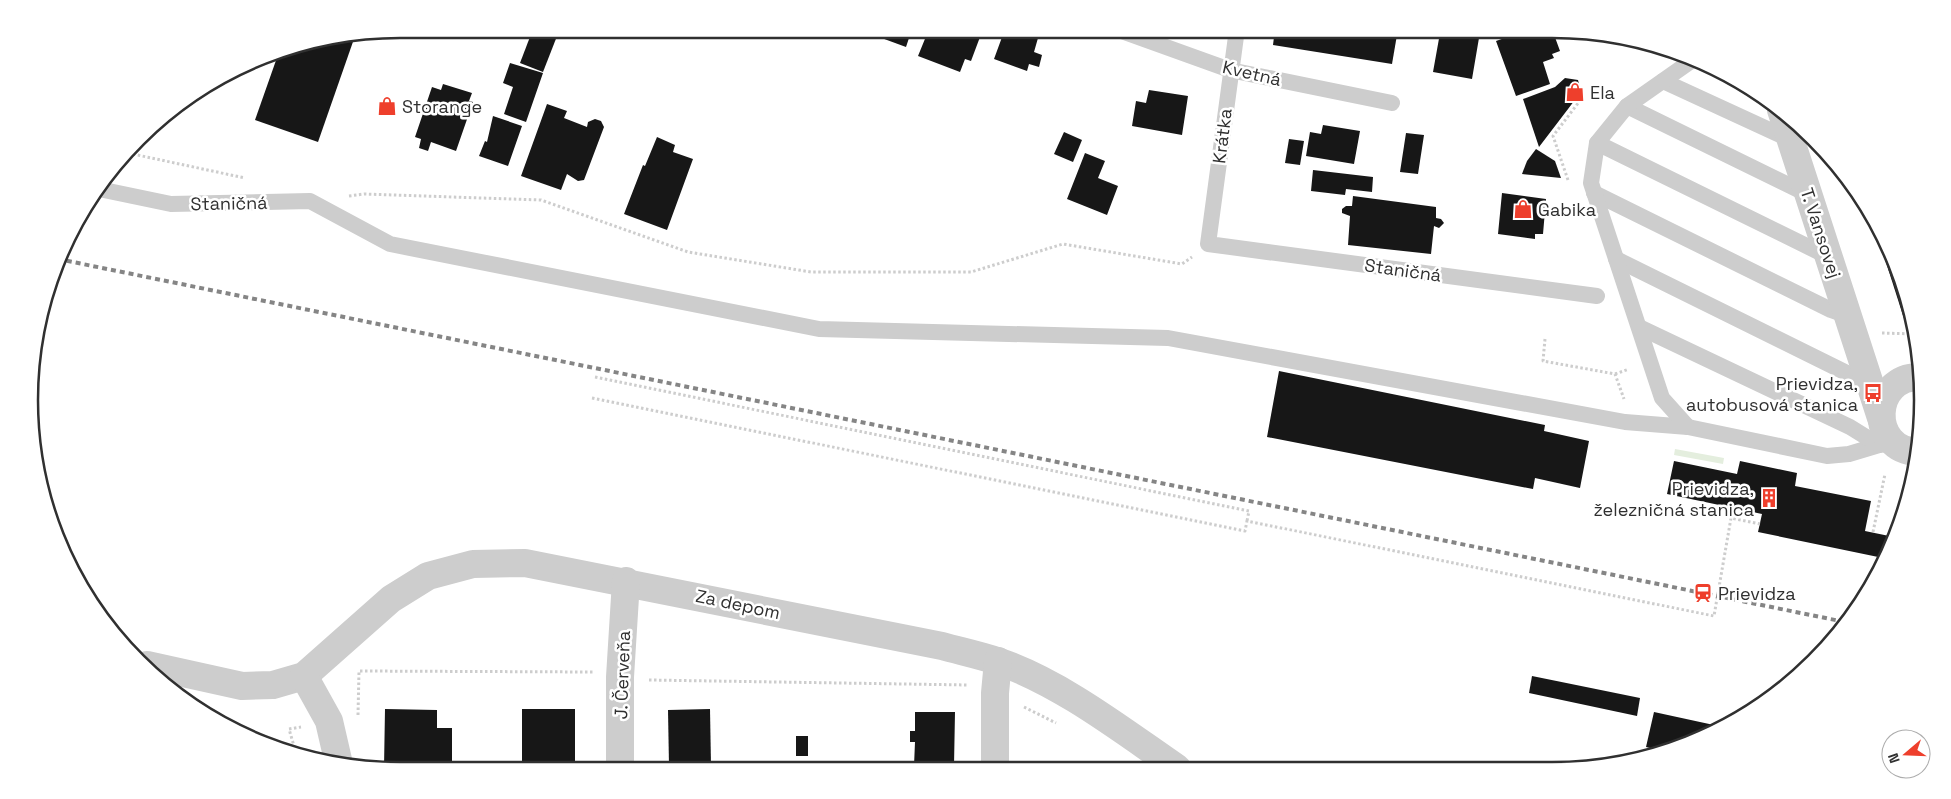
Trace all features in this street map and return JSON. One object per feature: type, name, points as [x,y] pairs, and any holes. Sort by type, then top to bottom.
[{"type":"street","name":"T. Vansovej","points":[[1785,123],[1881,418],[1888,436],[1897,447]]},
{"type":"street","points":[[1862,356],[1913,378]]},
{"type":"street","points":[[1881,418],[1884,399],[1889,390],[1913,378]]},
{"type":"street","name":"Za depom","points":[[304,676],[391,598],[428,576],[473,564],[525,563],[626,581],[942,646],[998,661],[1055,688],[1118,727],[1168,762]]},
{"type":"street","name":"J. Červeňa","points":[[620,762],[620,677],[626,581]]},
{"type":"street","points":[[995,762],[995,693],[998,661]]},
{"type":"street","points":[[156,667],[242,686],[273,684],[304,676],[329,721],[337,756]]},
{"type":"lane","name":"Kvetná","points":[[1141,38],[1230,70],[1392,103]]},
{"type":"lane","name":"Krátka","points":[[1208,244],[1235,38]]},
{"type":"lane","points":[[1687,64],[1627,106],[1597,143],[1591,183],[1662,398],[1688,427]]},
{"type":"lane","points":[[1663,81],[1791,140]]},
{"type":"lane","points":[[1627,106],[1809,195]]},
{"type":"lane","points":[[1597,143],[1829,257]]},
{"type":"lane","name":"Staničná","points":[[104,190],[172,204],[310,201],[390,244],[819,329],[1168,338],[1625,422],[1688,427],[1827,456],[1897,447]]},
{"type":"lane","points":[[1594,193],[1831,310],[1848,316]]},
{"type":"lane","name":"Staničná","points":[[1208,244],[1597,296]]},
{"type":"lane","points":[[1616,259],[1871,385]]},
{"type":"lane","points":[[1639,327],[1850,427],[1897,447]]},
{"type":"path","points":[[134,154],[250,180]]},
{"type":"path","points":[[310,201],[364,194],[541,200],[688,252],[811,272],[971,272],[1063,244],[1182,264],[1208,244]]},
{"type":"path","points":[[1882,333],[1908,334]]},
{"type":"path","points":[[1545,339],[1543,361],[1615,374],[1630,369]]},
{"type":"path","points":[[1615,374],[1627,407],[1625,422]]},
{"type":"path","points":[[592,398],[1245,531],[1249,511],[595,377]]},
{"type":"path","points":[[1874,532],[1885,474]]},
{"type":"path","points":[[1247,521],[1714,616],[1731,518],[1760,524]]},
{"type":"path","points":[[294,745],[289,729],[358,715],[359,671],[599,672],[636,680],[976,685],[1064,727]]},
{"type":"green space","points":[[1675,449],[1724,458],[1723,464],[1674,455]]},
{"type":"building","points":[[530,38],[556,38],[543,72],[520,63]]},
{"type":"building","points":[[882,38],[909,38],[906,47]]},
{"type":"building","points":[[925,38],[980,38],[971,61],[965,59],[960,72],[918,56]]},
{"type":"building","points":[[1002,38],[1038,38],[1034,52],[1042,55],[1039,67],[1029,64],[1027,71],[994,59]]},
{"type":"building","points":[[1274,38],[1396,38],[1392,64],[1273,45]]},
{"type":"building","points":[[1439,38],[1479,38],[1472,79],[1433,72]]},
{"type":"building","points":[[1504,38],[1555,38],[1560,51],[1552,54],[1554,58],[1543,62],[1550,84],[1516,96],[1496,41]]},
{"type":"building","points":[[353,41],[318,142],[255,120],[276,59],[329,44]]},
{"type":"building","points":[[510,63],[543,73],[526,122],[504,114],[513,87],[503,83]]},
{"type":"building","points":[[1565,78],[1578,80],[1581,92],[1539,147],[1523,99],[1555,87]]},
{"type":"building","points":[[443,84],[472,93],[469,101],[473,102],[456,151],[431,142],[428,151],[419,148],[421,139],[415,137],[432,87],[441,90]]},
{"type":"building","points":[[1149,90],[1188,96],[1182,135],[1132,126],[1136,101],[1146,103]]},
{"type":"building","points":[[547,104],[567,111],[564,118],[587,127],[588,122],[595,119],[601,121],[604,127],[584,180],[578,181],[567,174],[561,190],[521,176]]},
{"type":"building","points":[[493,116],[522,126],[508,166],[479,156],[485,141],[487,142]]},
{"type":"building","points":[[1323,125],[1360,131],[1354,164],[1306,156],[1310,132],[1321,134]]},
{"type":"building","points":[[1064,132],[1082,140],[1073,162],[1054,154]]},
{"type":"building","points":[[1406,133],[1424,135],[1418,174],[1400,172]]},
{"type":"building","points":[[657,137],[675,145],[673,152],[693,159],[667,230],[624,214],[643,165],[645,166]]},
{"type":"building","points":[[1289,139],[1304,141],[1300,165],[1285,163]]},
{"type":"building","points":[[1536,149],[1555,161],[1561,178],[1522,174],[1527,161]]},
{"type":"building","points":[[1085,153],[1105,161],[1098,178],[1118,186],[1107,215],[1067,199]]},
{"type":"building","points":[[1313,170],[1373,177],[1372,192],[1346,189],[1345,195],[1311,191]]},
{"type":"building","points":[[1502,193],[1546,199],[1543,234],[1535,234],[1535,239],[1498,234]]},
{"type":"building","points":[[1353,196],[1436,207],[1436,218],[1441,219],[1444,223],[1439,228],[1434,226],[1431,254],[1348,245],[1350,216],[1342,213],[1342,209],[1346,206],[1352,206]]},
{"type":"building","points":[[1885,258],[1894,283],[1906,324]]},
{"type":"building","points":[[1279,371],[1545,425],[1544,431],[1589,441],[1580,488],[1535,478],[1533,489],[1267,437]]},
{"type":"building","name":"Prievidza, železničná stanica","points":[[1674,461],[1737,474],[1740,461],[1797,473],[1795,486],[1871,501],[1865,531],[1887,536],[1877,557],[1758,532],[1762,514],[1667,494]]},
{"type":"building","points":[[1532,676],[1640,698],[1637,716],[1529,693]]},
{"type":"building","points":[[385,709],[437,710],[437,728],[452,728],[452,762],[384,761]]},
{"type":"building","points":[[522,709],[575,709],[575,762],[522,762]]},
{"type":"building","points":[[710,709],[711,762],[669,762],[668,710]]},
{"type":"building","points":[[915,712],[955,712],[954,762],[914,762],[915,742],[910,742],[910,731],[915,731]]},
{"type":"building","points":[[1654,712],[1711,724],[1668,742],[1646,747]]},
{"type":"building","points":[[796,736],[808,736],[808,756],[796,756]]},
{"type":"railway","points":[[65,260],[1838,621]]},
{"type":"place","name":"Ela","points":[[1575,92]]},
{"type":"place","name":"Storange","points":[[387,106]]},
{"type":"place","name":"Gabika","points":[[1523,209]]},
{"type":"place","name":"Prievidza, autobusová stanica","points":[[1873,393]]},
{"type":"place","name":"Prievidza, železničná stanica","points":[[1769,498]]},
{"type":"place","name":"Prievidza","points":[[1703,593]]}]
